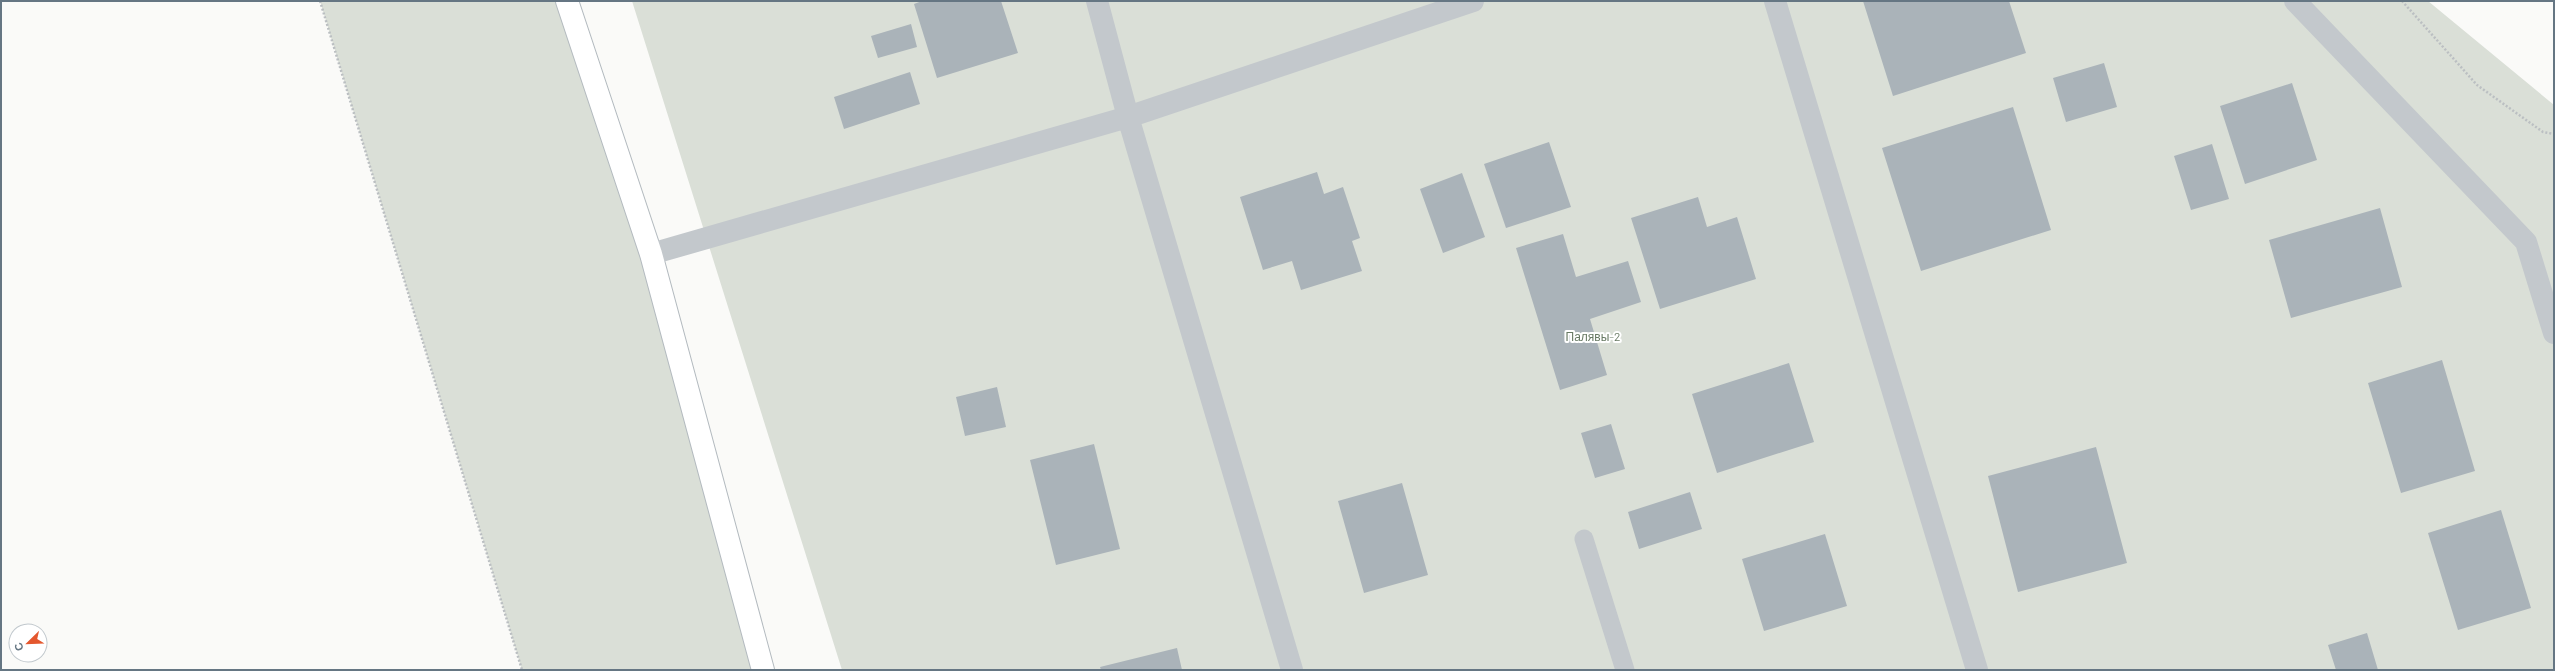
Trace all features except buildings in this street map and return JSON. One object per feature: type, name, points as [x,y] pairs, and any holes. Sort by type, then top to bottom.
[{"type":"main road","points":[[567,1],[651,254],[763,670]]},
{"type":"street","points":[[1097,1],[1128,117],[1292,670]]},
{"type":"street","points":[[651,254],[1128,117],[1473,1]]},
{"type":"street","points":[[1775,1],[1976,670]]},
{"type":"street","points":[[2295,1],[2526,242],[2554,333]]},
{"type":"lane","points":[[1584,539],[1625,670]]},
{"type":"path","points":[[320,1],[522,670]]},
{"type":"path","points":[[2402,1],[2477,85],[2543,132],[2554,134]]},
{"type":"green space","points":[[320,1],[567,1],[763,670],[522,670]]},
{"type":"green space","name":"Палявы-2","points":[[632,1],[2428,1],[2554,105],[2554,670],[842,670]]}]
